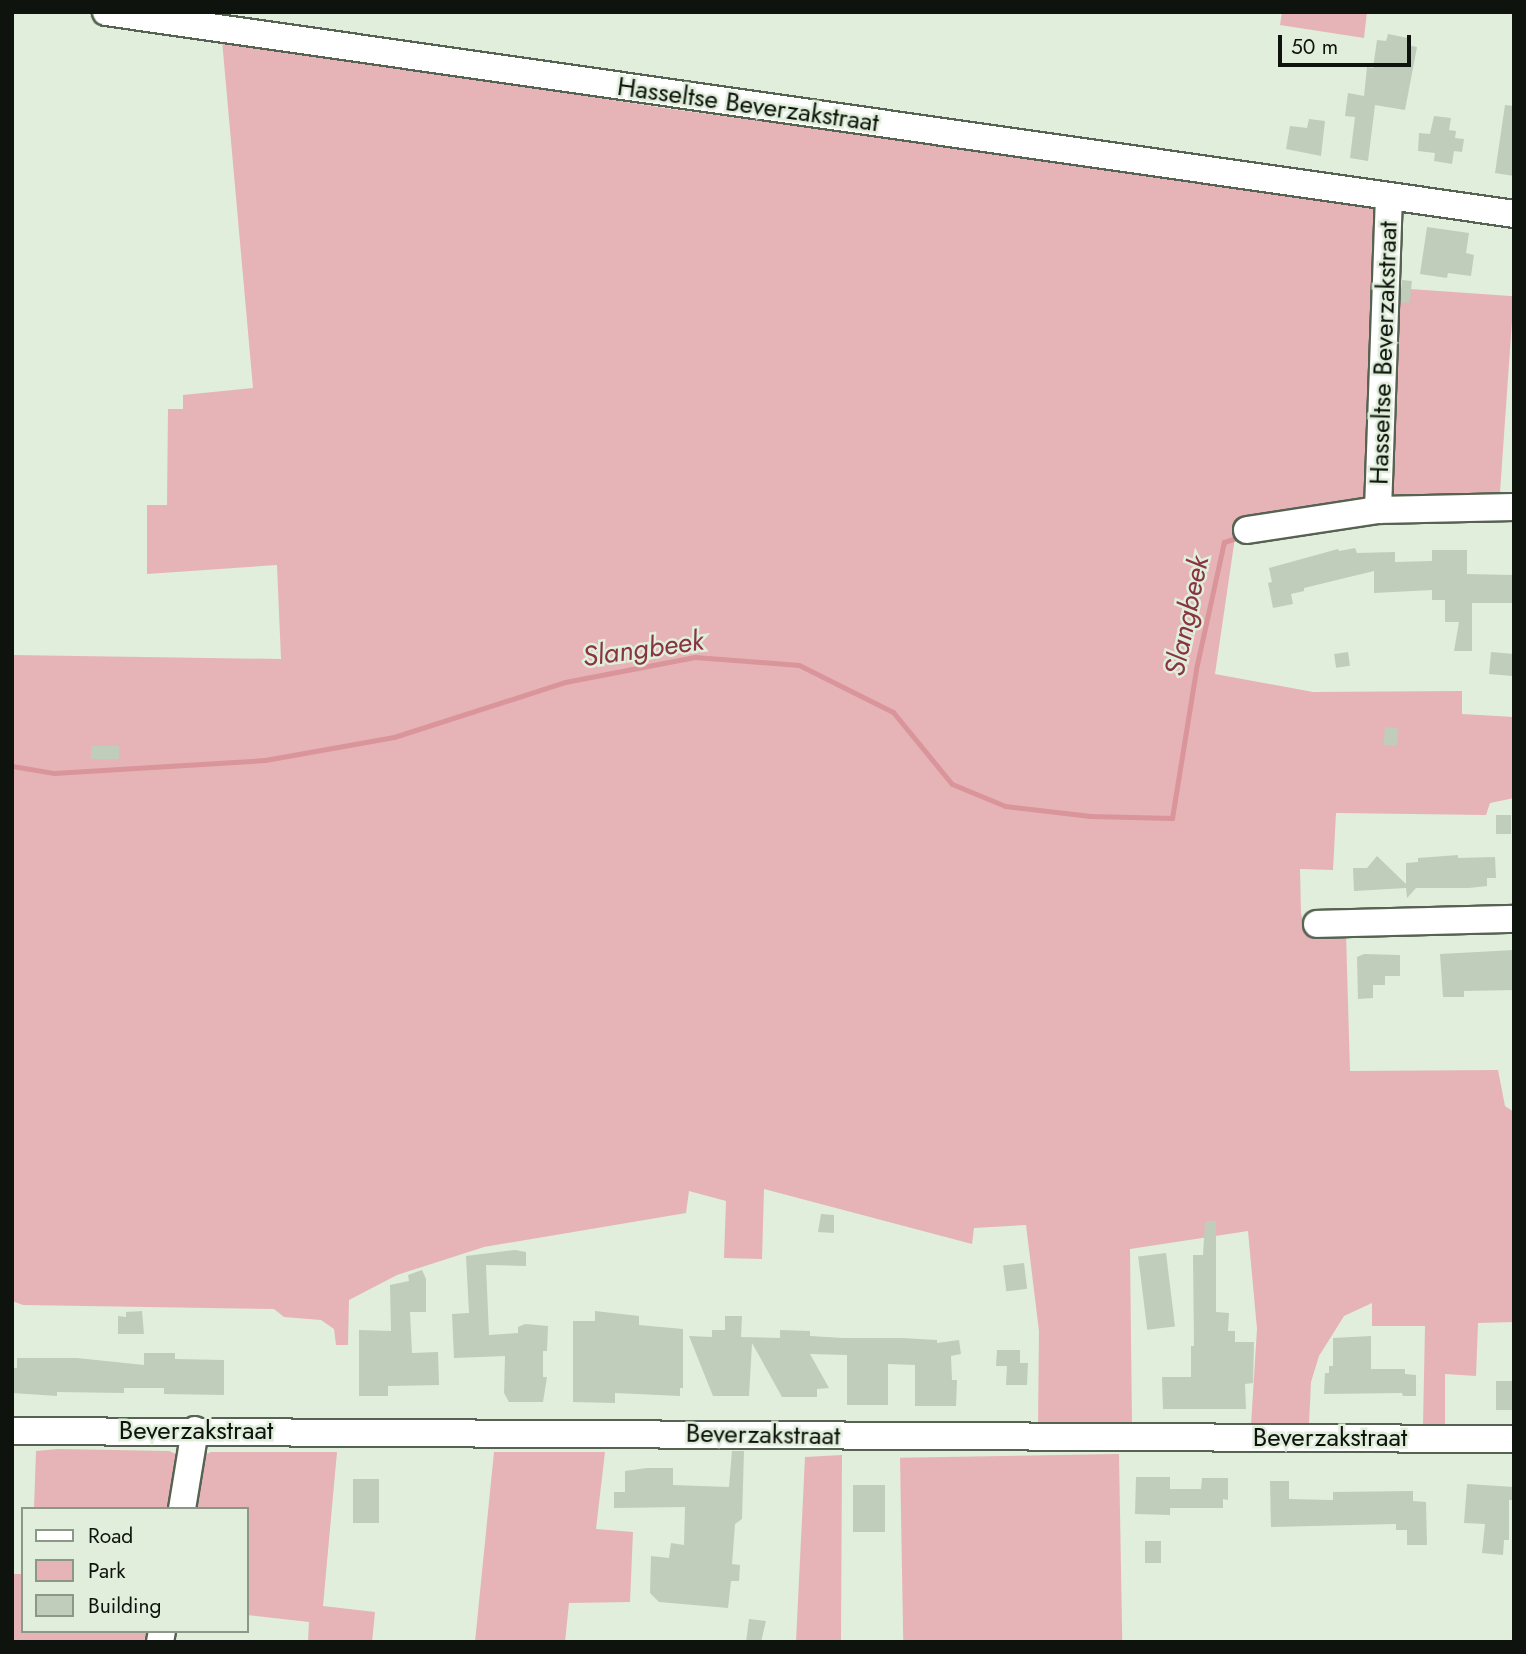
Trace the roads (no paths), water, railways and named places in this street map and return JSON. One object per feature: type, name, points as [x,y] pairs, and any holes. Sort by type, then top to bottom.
[{"type":"street","name":"Hasseltse Beverzakstraat","points":[[106,12],[1514,214]]},
{"type":"street","name":"Hasseltse Beverzakstraat","points":[[1378,510],[1389,197]]},
{"type":"street","name":"Hasseltse Beverzakstraat","points":[[1248,530],[1378,510],[1514,507]]},
{"type":"street","points":[[1317,924],[1514,919]]},
{"type":"street","points":[[182,1507],[195,1430]]},
{"type":"street","name":"Beverzakstraat","points":[[12,1431],[1514,1439]]},
{"type":"waterway","name":"Slangbeek","points":[[12,766],[54,773],[265,760],[394,737],[565,682],[695,657],[799,665],[893,712],[952,784],[1005,806],[1090,816],[1172,818],[1196,669],[1224,542],[1242,536]]}]
